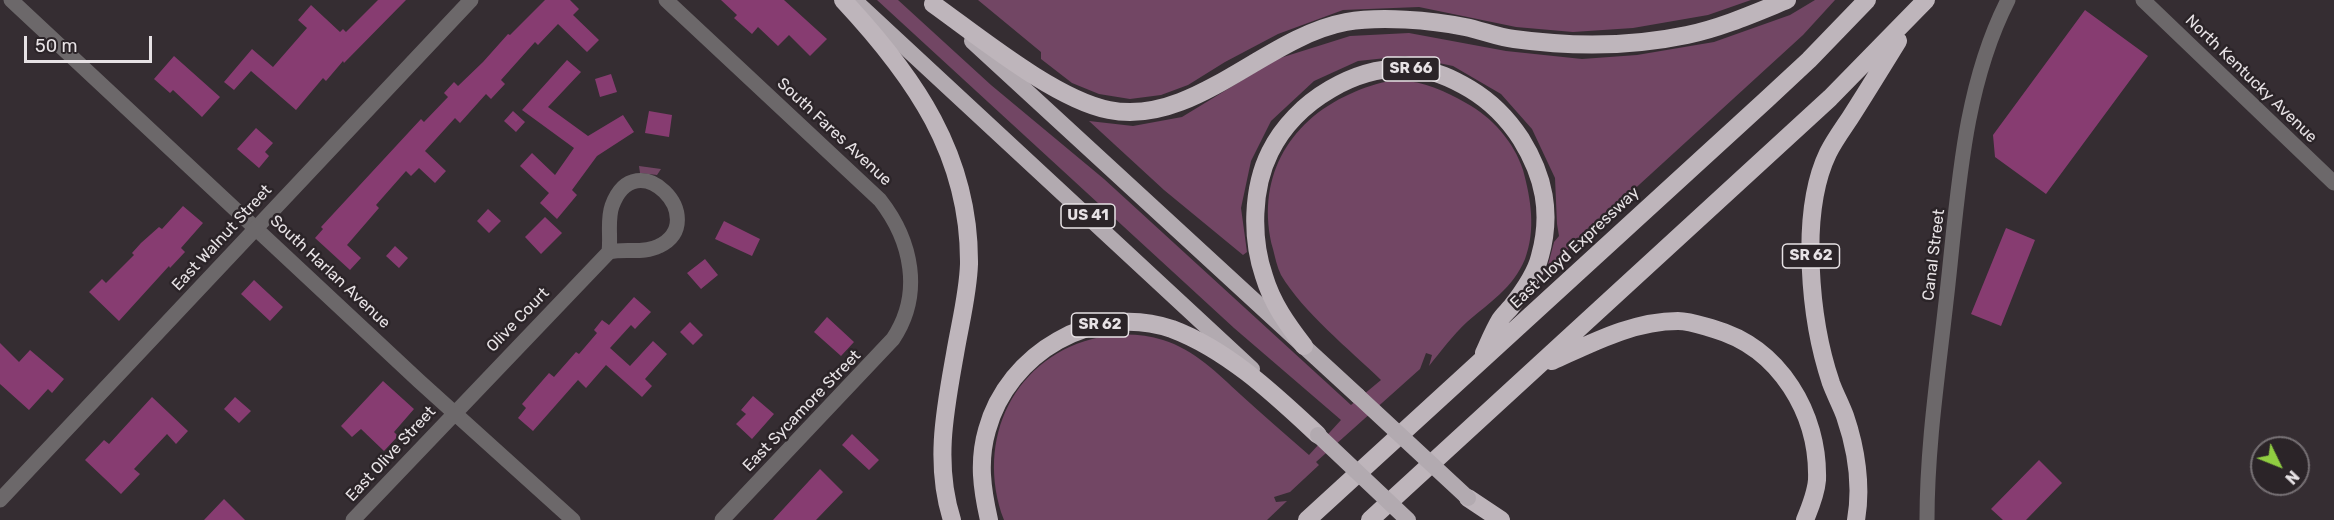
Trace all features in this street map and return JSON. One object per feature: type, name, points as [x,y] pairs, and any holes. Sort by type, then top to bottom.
[{"type":"highway","points":[[843,0],[916,88],[933,117],[950,156],[963,200],[968,238],[967,290],[944,419],[942,444],[942,472],[952,520]]},
{"type":"highway","name":"US 41","points":[[854,0],[1232,350],[1408,520]]},
{"type":"highway","points":[[930,2],[1004,54],[1076,99],[1109,110],[1141,112],[1173,106],[1207,90],[1292,41],[1346,22],[1408,19],[1464,27],[1522,40],[1567,45],[1632,44],[1689,35],[1787,0]]},
{"type":"highway","name":"East Lloyd Expressway","points":[[1307,520],[1800,68],[1867,0]]},
{"type":"highway","name":"US 41","points":[[930,2],[1491,520]]},
{"type":"highway","points":[[1370,520],[1830,98],[1921,6]]},
{"type":"highway","name":"SR 62","points":[[1856,520],[1858,480],[1854,450],[1845,418],[1830,382],[1818,335],[1810,284],[1812,217],[1816,191],[1827,154],[1921,6]]},
{"type":"highway","name":"SR 66","points":[[1304,346],[1283,319],[1263,275],[1256,227],[1257,199],[1270,152],[1284,130],[1296,117],[1326,92],[1349,79],[1371,72],[1414,69],[1439,74],[1460,84],[1481,96],[1498,111],[1515,130],[1532,158],[1542,184],[1547,218],[1540,258],[1524,288],[1500,318],[1479,363]]},
{"type":"highway","points":[[1539,366],[1622,330],[1656,322],[1680,321],[1729,333],[1750,345],[1776,367],[1793,388],[1806,414],[1813,436],[1817,482],[1805,520]]},
{"type":"highway","name":"SR 62","points":[[989,520],[982,490],[982,459],[987,429],[1002,394],[1019,370],[1040,350],[1067,336],[1104,324],[1118,322],[1152,325],[1171,329],[1197,341],[1272,392],[1318,435]]},
{"type":"highway","points":[[1468,498],[1501,520]]},
{"type":"street","name":"South Harlan Avenue","points":[[11,0],[454,413],[573,520]]},
{"type":"street","name":"East Walnut Street","points":[[0,500],[471,0]]},
{"type":"street","name":"South Fares Avenue","points":[[666,0],[868,186],[890,213],[906,243],[912,282],[902,322]]},
{"type":"street","name":"Canal Street","points":[[1926,520],[1932,432],[1968,128],[1986,52],[2008,0]]},
{"type":"street","name":"North Kentucky Avenue","points":[[2143,0],[2334,183]]},
{"type":"street","points":[[638,180],[647,181],[664,189],[675,206],[677,214],[672,235],[653,248],[609,252],[610,212],[613,203],[623,189],[638,180]]},
{"type":"street","name":"Olive Court","points":[[454,413],[609,252]]},
{"type":"street","name":"East Sycamore Street","points":[[722,520],[880,355],[902,322]]},
{"type":"street","name":"East Olive Street","points":[[353,520],[454,413]]},
{"type":"shaded area","points":[[877,0],[898,0],[991,85],[1104,179],[1351,405],[1381,380],[1301,303],[1290,289],[1278,269],[1269,224],[1269,200],[1273,177],[1281,156],[1293,137],[1309,120],[1350,94],[1393,81],[1431,86],[1476,109],[1485,115],[1508,140],[1523,170],[1531,214],[1530,237],[1525,259],[1507,287],[1462,327],[1429,366],[1432,355],[1426,353],[1420,369],[1316,462],[1319,465],[1290,492],[1274,497],[1276,502],[1287,501],[1267,520],[1004,520],[996,490],[994,460],[999,432],[1008,405],[1024,382],[1044,362],[1070,347],[1100,337],[1140,335],[1175,344],[1214,371],[1309,455],[1341,420],[1234,328]]},
{"type":"shaded area","points":[[978,0],[1751,0],[1708,15],[1633,28],[1573,32],[1516,27],[1419,7],[1343,10],[1278,34],[1188,85],[1161,95],[1130,99],[1099,94],[1072,83],[1041,59],[1041,52]]},
{"type":"shaded area","points":[[1815,0],[1835,0],[1803,35],[1547,269],[1554,242],[1559,236],[1555,178],[1532,129],[1501,94],[1453,66],[1405,56],[1358,61],[1314,81],[1271,121],[1251,161],[1241,208],[1247,252],[1243,255],[1164,190],[1089,121],[1133,126],[1182,117],[1277,59],[1350,36],[1409,33],[1506,51],[1582,59],[1637,55],[1714,42],[1790,15]]},
{"type":"shaded area","points":[[639,166],[661,169],[657,175],[640,173]]},
{"type":"building","points":[[378,0],[406,0],[344,63],[343,61],[326,81],[323,78],[296,110],[251,71],[234,90],[224,82],[252,49],[273,67],[307,28],[298,20],[311,5],[340,32],[343,29],[346,32]]},
{"type":"building","points":[[545,0],[570,0],[579,9],[573,15],[599,40],[587,52],[558,24],[538,45],[535,42],[501,80],[505,84],[491,99],[486,94],[460,123],[455,118],[425,151],[446,171],[435,183],[419,168],[411,176],[406,171],[376,205],[379,208],[347,245],[361,258],[350,270],[315,238],[323,229],[321,227],[421,119],[424,122],[448,97],[444,93],[454,82],[458,86],[508,34],[510,35]]},
{"type":"building","points":[[721,0],[784,0],[827,39],[810,56],[789,35],[778,46],[758,27],[752,34],[734,18],[737,15]]},
{"type":"building","points":[[2085,10],[2148,56],[2046,194],[1995,157],[1993,135]]},
{"type":"building","points":[[174,56],[220,97],[202,117],[173,90],[170,93],[154,79]]},
{"type":"building","points":[[567,60],[581,72],[548,107],[588,136],[623,115],[634,132],[597,156],[572,190],[577,195],[557,219],[540,203],[549,193],[520,166],[532,153],[555,175],[574,148],[522,110]]},
{"type":"building","points":[[611,74],[617,92],[600,97],[595,79]]},
{"type":"building","points":[[513,111],[525,122],[516,132],[504,121]]},
{"type":"building","points":[[649,111],[672,115],[669,137],[645,133]]},
{"type":"building","points":[[256,128],[273,143],[265,152],[269,156],[259,168],[237,149]]},
{"type":"building","points":[[183,206],[203,223],[181,248],[185,252],[170,268],[169,266],[119,321],[89,292],[102,279],[106,283],[134,255],[132,253],[141,243],[159,227],[162,229]]},
{"type":"building","points":[[488,209],[501,221],[489,233],[477,221]]},
{"type":"building","points":[[545,217],[562,233],[541,254],[525,237]]},
{"type":"building","points":[[724,221],[760,239],[752,256],[715,239]]},
{"type":"building","points":[[2006,228],[2035,240],[2001,326],[1971,314]]},
{"type":"building","points":[[395,246],[408,258],[399,268],[386,256]]},
{"type":"building","points":[[705,259],[718,275],[701,289],[687,273]]},
{"type":"building","points":[[254,280],[283,307],[270,321],[241,294]]},
{"type":"building","points":[[634,297],[651,312],[635,329],[631,325],[610,348],[630,366],[653,341],[667,354],[645,379],[652,386],[642,397],[606,365],[586,388],[578,380],[533,431],[518,418],[526,408],[522,404],[549,373],[554,377],[576,352],[579,354],[597,333],[594,330],[602,320],[609,325]]},
{"type":"building","points":[[827,317],[854,342],[841,356],[814,332]]},
{"type":"building","points":[[690,322],[703,335],[693,345],[680,332]]},
{"type":"building","points":[[0,343],[19,362],[30,350],[64,379],[52,393],[48,389],[29,410],[0,384]]},
{"type":"building","points":[[383,381],[414,409],[394,432],[398,436],[384,451],[361,429],[352,437],[341,426]]},
{"type":"building","points":[[753,396],[774,414],[752,439],[736,424],[746,414],[741,410]]},
{"type":"building","points":[[152,397],[188,431],[176,444],[167,434],[134,469],[140,474],[121,494],[85,460],[104,440],[109,444]]},
{"type":"building","points":[[235,397],[251,411],[239,423],[224,409]]},
{"type":"building","points":[[852,434],[879,460],[869,470],[842,445]]},
{"type":"building","points":[[2039,460],[2062,483],[2026,520],[2003,520],[1991,509]]},
{"type":"building","points":[[820,469],[843,492],[816,520],[773,520]]},
{"type":"building","points":[[224,499],[245,520],[204,520]]}]
